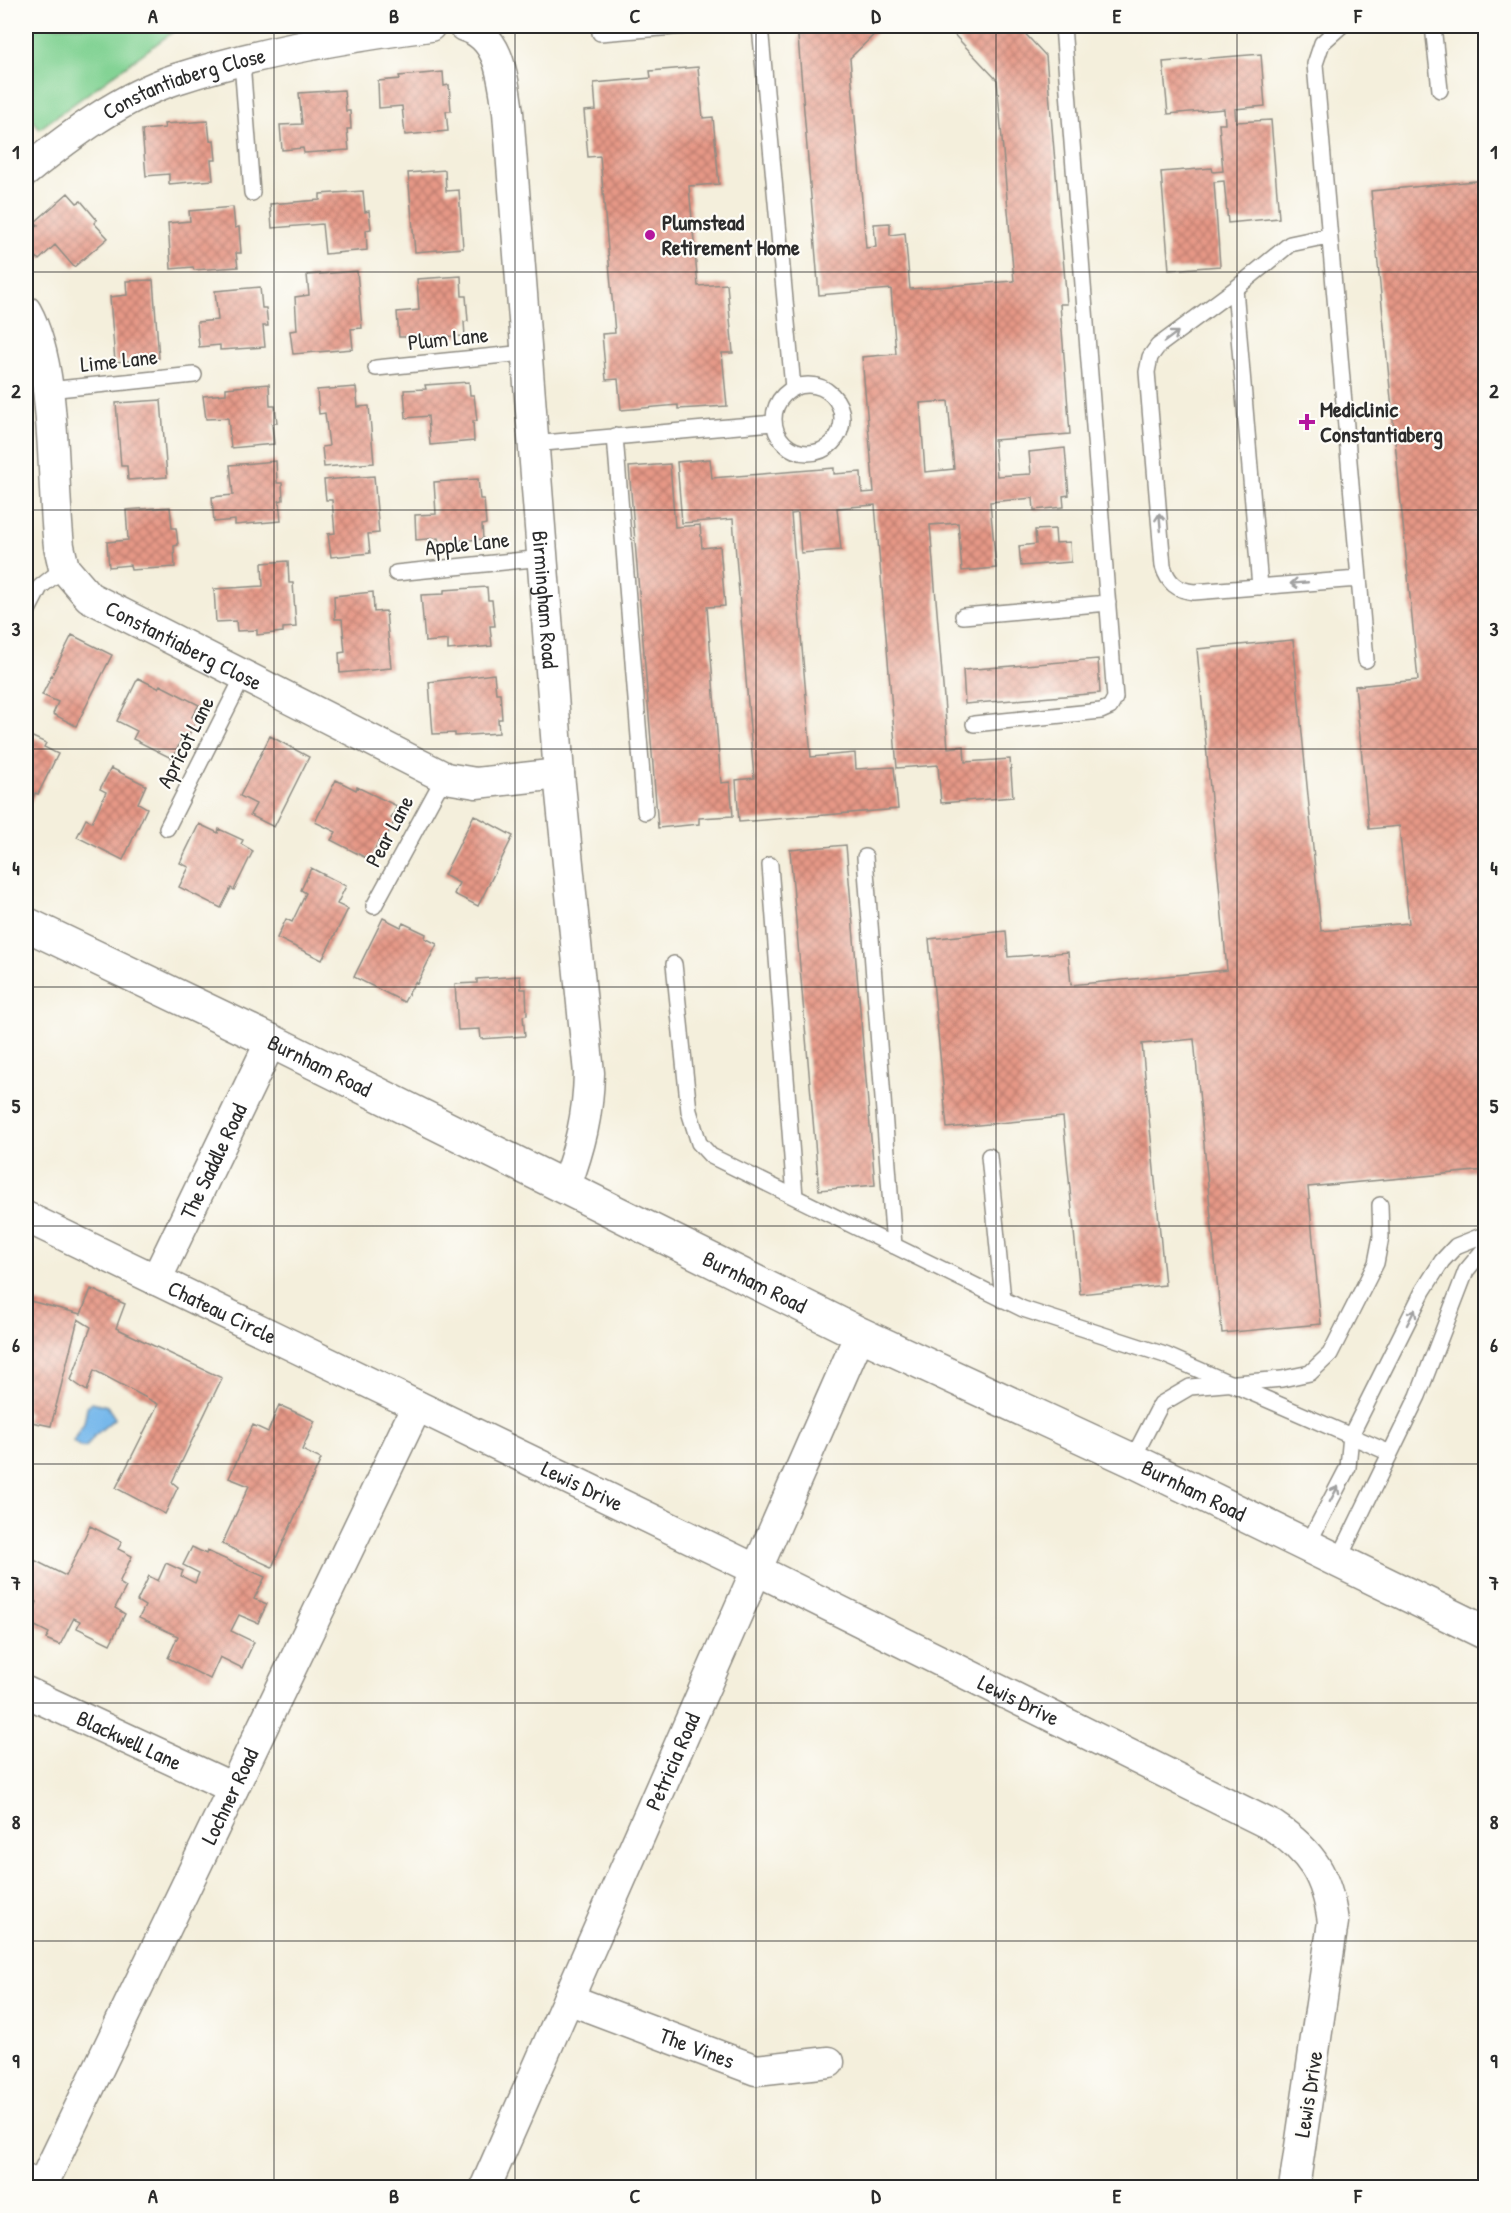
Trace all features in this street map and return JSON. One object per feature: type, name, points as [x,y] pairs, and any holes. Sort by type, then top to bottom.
[{"type":"street","name":"Constantiaberg Close","points":[[26,171],[77,131],[133,99],[175,79],[334,40],[430,26]]},
{"type":"street","name":"Birmingham Road","points":[[473,27],[491,46],[500,66],[508,112],[524,353],[543,558],[559,774],[588,1073],[588,1108],[583,1137],[566,1188]]},
{"type":"street","name":"Constantiaberg Close","points":[[26,310],[35,331],[48,390],[59,546],[64,568],[89,597],[446,778],[476,783],[559,774]]},
{"type":"street","name":"Burnham Road","points":[[26,924],[271,1041],[860,1334],[1132,1460],[1485,1633]]},
{"type":"street","name":"The Saddle Road","points":[[156,1280],[271,1041]]},
{"type":"street","name":"Chateau Circle","points":[[26,1216],[417,1406]]},
{"type":"street","name":"Petricia Road","points":[[485,2187],[860,1334]]},
{"type":"street","name":"Lewis Drive","points":[[417,1406],[757,1570],[1273,1826],[1293,1839],[1310,1857],[1322,1877],[1330,1899],[1332,1922],[1294,2187]]},
{"type":"street","name":"Lochner Road","points":[[41,2187],[417,1406]]},
{"type":"street","name":"Blackwell Lane","points":[[26,1692],[233,1788]]},
{"type":"street","name":"The Vines","points":[[568,1999],[756,2070],[829,2062]]},
{"type":"street","points":[[26,2180],[41,2187]]},
{"type":"lane","points":[[600,33],[686,26]]},
{"type":"lane","points":[[760,26],[793,388]]},
{"type":"lane","points":[[974,724],[1087,714],[1110,707],[1115,698],[1063,26]]},
{"type":"lane","points":[[1341,26],[1322,43],[1315,64],[1366,660]]},
{"type":"lane","points":[[1432,26],[1440,90]]},
{"type":"lane","points":[[242,62],[252,193]]},
{"type":"lane","points":[[1328,236],[1290,244],[1235,289],[1158,346],[1149,357],[1147,372],[1166,577],[1183,591],[1194,592],[1358,579]]},
{"type":"lane","points":[[1235,289],[1260,587]]},
{"type":"lane","name":"Plum Lane","points":[[375,368],[524,353]]},
{"type":"lane","name":"Lime Lane","points":[[48,390],[194,375]]},
{"type":"lane","points":[[808,384],[828,392],[841,409],[840,431],[827,447],[807,453],[787,446],[779,439],[773,423],[775,408],[780,398],[793,388],[808,384]]},
{"type":"lane","points":[[532,444],[773,423]]},
{"type":"lane","points":[[615,436],[645,812]]},
{"type":"lane","name":"Apple Lane","points":[[396,573],[543,558]]},
{"type":"lane","points":[[26,614],[40,587],[64,568]]},
{"type":"lane","points":[[963,616],[1108,603]]},
{"type":"lane","name":"Apricot Lane","points":[[167,828],[243,677]]},
{"type":"lane","name":"Pear Lane","points":[[374,906],[437,790],[446,778]]},
{"type":"lane","points":[[865,857],[894,1246]]},
{"type":"lane","points":[[770,865],[795,1197]]},
{"type":"lane","points":[[674,964],[689,1111],[699,1143],[711,1156],[1003,1300],[1050,1320],[1139,1346],[1390,1453]]},
{"type":"lane","points":[[989,1156],[1003,1300]]},
{"type":"lane","points":[[1132,1460],[1161,1404],[1168,1398],[1190,1387],[1282,1379],[1310,1373],[1330,1354],[1376,1263],[1381,1237],[1380,1205]]},
{"type":"lane","points":[[1306,1546],[1348,1467],[1351,1435],[1424,1291],[1442,1261],[1456,1246],[1485,1234]]},
{"type":"lane","points":[[1338,1561],[1418,1396],[1456,1292],[1466,1271],[1485,1247]]},
{"type":"green space","points":[[26,26],[181,26],[39,129],[26,110]]},
{"type":"water","points":[[92,1402],[107,1406],[115,1418],[94,1436],[86,1447],[80,1447],[73,1441],[84,1423],[87,1407]]},
{"type":"building","points":[[810,26],[883,26],[850,58],[866,248],[876,247],[874,224],[890,223],[890,235],[905,233],[910,289],[1014,281],[997,80],[946,26],[1018,26],[1046,56],[1067,304],[1060,304],[1070,434],[994,440],[997,476],[1031,474],[1029,452],[1065,448],[1069,495],[1063,496],[1064,507],[1034,510],[1033,498],[990,502],[996,568],[962,571],[958,523],[930,525],[948,748],[964,746],[965,762],[1010,759],[1013,797],[941,803],[938,765],[897,768],[875,505],[837,508],[841,550],[801,553],[798,513],[791,514],[811,757],[855,753],[856,769],[894,767],[898,809],[739,822],[736,780],[754,778],[733,519],[682,523],[677,462],[710,459],[712,478],[834,468],[834,474],[861,472],[862,493],[874,492],[862,357],[896,354],[891,289],[819,295],[798,37]],"holes":[[[948,401],[954,469],[925,472],[920,403]]]},
{"type":"building","points":[[1261,54],[1265,106],[1235,109],[1236,122],[1271,120],[1279,218],[1228,223],[1224,181],[1214,182],[1220,266],[1169,270],[1161,172],[1212,168],[1213,172],[1223,171],[1219,124],[1225,124],[1224,109],[1168,114],[1163,62]]},
{"type":"building","name":"Plumstead Retirement Home","points":[[698,67],[703,118],[713,117],[719,184],[689,186],[698,286],[727,284],[733,353],[722,353],[727,406],[678,409],[678,405],[621,410],[618,379],[606,380],[602,334],[615,333],[600,156],[588,157],[584,111],[596,110],[594,83],[651,78],[650,71]]},
{"type":"building","points":[[443,72],[444,86],[449,85],[451,111],[446,111],[448,131],[405,135],[402,106],[379,108],[378,81],[400,79],[399,76]]},
{"type":"building","points":[[344,90],[346,111],[350,111],[351,129],[347,129],[349,150],[304,153],[303,148],[282,150],[280,125],[302,124],[299,93]]},
{"type":"building","points":[[208,121],[210,141],[214,140],[216,160],[211,160],[213,180],[169,184],[169,174],[146,176],[142,130],[165,128],[164,124]]},
{"type":"building","points":[[445,170],[446,191],[459,190],[463,248],[415,252],[408,173]]},
{"type":"building","points":[[1486,180],[1486,1170],[1308,1187],[1321,1324],[1222,1333],[1194,1039],[1142,1044],[1165,1285],[1080,1294],[1063,1117],[947,1128],[929,939],[1006,931],[1008,957],[1068,952],[1071,985],[1227,970],[1197,649],[1293,640],[1321,931],[1409,923],[1399,826],[1369,829],[1355,686],[1418,680],[1371,191]]},
{"type":"building","points":[[363,191],[365,212],[369,211],[371,229],[366,230],[367,250],[325,254],[322,224],[272,228],[270,204],[320,200],[320,194]]},
{"type":"building","points":[[68,193],[77,203],[81,201],[97,220],[94,223],[108,238],[74,267],[55,245],[39,260],[26,245],[26,235],[38,225],[35,222]]},
{"type":"building","points":[[233,207],[235,228],[239,227],[241,253],[236,253],[238,267],[171,269],[168,223],[190,221],[189,211]]},
{"type":"building","points":[[357,271],[362,328],[351,329],[353,349],[293,354],[290,331],[297,330],[295,297],[309,295],[307,275]]},
{"type":"building","points":[[461,276],[462,296],[466,296],[468,321],[464,322],[465,336],[399,337],[397,312],[419,310],[417,279]]},
{"type":"building","points":[[153,280],[159,358],[115,362],[110,297],[127,295],[126,281]]},
{"type":"building","points":[[260,287],[262,308],[266,308],[268,326],[263,326],[265,347],[220,350],[220,345],[199,347],[197,322],[218,320],[215,291]]},
{"type":"building","points":[[469,382],[470,395],[474,395],[477,421],[473,421],[474,441],[430,445],[428,416],[406,418],[404,390],[426,389],[425,385]]},
{"type":"building","points":[[269,384],[270,406],[275,406],[277,423],[272,424],[274,444],[231,448],[228,418],[206,419],[203,396],[226,394],[226,388]]},
{"type":"building","points":[[356,387],[358,407],[369,406],[374,463],[324,467],[322,447],[329,446],[325,413],[319,414],[317,390]]},
{"type":"building","points":[[161,400],[167,477],[128,480],[127,466],[121,466],[116,403]]},
{"type":"building","points":[[276,461],[277,483],[282,483],[283,500],[279,501],[281,521],[235,525],[235,520],[214,522],[212,497],[233,495],[230,465]]},
{"type":"building","points":[[670,464],[675,527],[700,525],[702,548],[720,546],[725,606],[707,607],[721,783],[730,782],[733,816],[699,818],[699,824],[658,828],[629,467]]},
{"type":"building","points":[[374,476],[379,533],[368,534],[370,553],[331,557],[328,534],[335,533],[332,500],[326,500],[324,480]]},
{"type":"building","points":[[478,479],[480,499],[484,499],[486,524],[482,525],[483,539],[439,542],[438,538],[416,540],[415,515],[436,514],[434,482]]},
{"type":"building","points":[[170,507],[172,528],[176,528],[178,545],[174,546],[175,567],[131,570],[130,565],[109,567],[107,542],[128,540],[126,510]]},
{"type":"building","points":[[1055,529],[1056,543],[1070,542],[1071,562],[1021,566],[1019,546],[1036,544],[1035,530]]},
{"type":"building","points":[[288,561],[289,583],[293,583],[296,627],[283,628],[283,632],[257,635],[257,630],[237,631],[236,621],[216,622],[214,589],[263,586],[262,563]]},
{"type":"building","points":[[487,587],[488,600],[492,600],[495,626],[490,626],[492,646],[448,650],[448,640],[425,642],[421,595],[444,594],[444,590]]},
{"type":"building","points":[[373,592],[374,612],[386,611],[391,668],[340,673],[339,653],[345,652],[342,619],[335,619],[334,596]]},
{"type":"building","points":[[72,635],[112,655],[76,726],[53,714],[58,702],[42,695]]},
{"type":"building","points":[[1098,659],[1100,693],[965,704],[963,670]]},
{"type":"building","points":[[494,674],[496,693],[500,693],[502,719],[498,719],[499,733],[455,736],[455,733],[433,734],[429,682]]},
{"type":"building","points":[[138,678],[158,688],[160,685],[199,705],[192,717],[197,719],[185,742],[181,740],[173,759],[133,739],[137,731],[117,721]]},
{"type":"building","points":[[26,734],[46,743],[44,747],[58,754],[26,813]]},
{"type":"building","points":[[270,736],[309,757],[274,827],[250,815],[256,804],[240,796]]},
{"type":"building","points":[[111,768],[146,785],[138,803],[147,808],[123,860],[77,837],[86,819],[92,822],[106,792],[100,789]]},
{"type":"building","points":[[336,780],[397,806],[391,818],[395,820],[383,843],[379,841],[370,860],[331,840],[336,832],[315,822]]},
{"type":"building","points":[[474,815],[513,836],[478,906],[454,894],[459,883],[444,875]]},
{"type":"building","points":[[199,824],[218,833],[219,829],[243,840],[241,844],[253,851],[234,890],[231,888],[221,908],[179,887],[189,867],[180,863]]},
{"type":"building","points":[[846,845],[875,1185],[819,1190],[790,850]]},
{"type":"building","points":[[311,868],[346,886],[337,904],[348,909],[322,960],[277,938],[286,919],[292,922],[306,893],[301,890]]},
{"type":"building","points":[[383,918],[401,927],[403,923],[426,934],[425,938],[437,944],[417,984],[415,982],[404,1002],[354,977]]},
{"type":"building","points":[[520,976],[521,989],[526,989],[527,1015],[523,1016],[525,1036],[481,1039],[480,1029],[458,1030],[455,984],[477,983],[477,979]]},
{"type":"building","points":[[91,1289],[125,1304],[116,1328],[222,1378],[172,1482],[178,1487],[165,1514],[116,1488],[158,1404],[94,1370],[87,1391],[71,1380],[91,1327],[78,1319],[51,1426],[26,1421],[29,1412],[26,1412],[26,1300],[81,1314]]},
{"type":"building","points":[[279,1405],[315,1421],[302,1450],[321,1459],[272,1567],[222,1544],[249,1486],[229,1478],[253,1425],[268,1432]]},
{"type":"building","points":[[90,1526],[122,1542],[118,1549],[132,1556],[119,1583],[126,1587],[115,1608],[125,1614],[110,1644],[77,1628],[80,1621],[74,1618],[60,1645],[46,1639],[49,1633],[27,1622],[37,1602],[26,1596],[26,1567],[30,1558],[66,1576]]},
{"type":"building","points":[[192,1547],[206,1554],[207,1551],[265,1577],[254,1599],[267,1604],[258,1623],[239,1615],[231,1631],[254,1642],[242,1668],[220,1657],[210,1679],[168,1658],[178,1636],[139,1618],[145,1606],[137,1601],[149,1576],[158,1581],[166,1563],[183,1571],[181,1576],[195,1583],[199,1573],[183,1565]]},
{"type":"place","name":"Plumstead Retirement Home","points":[[650,235]]},
{"type":"place","name":"Mediclinic Constantiaberg","points":[[1307,422]]}]
